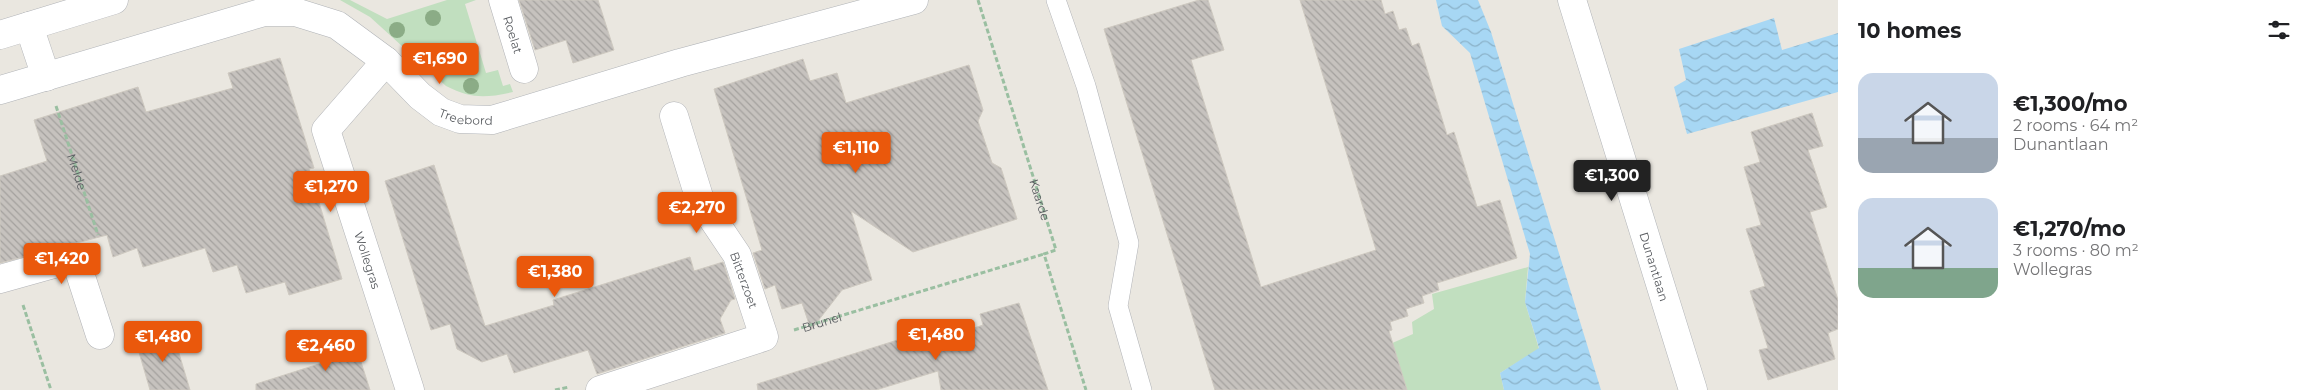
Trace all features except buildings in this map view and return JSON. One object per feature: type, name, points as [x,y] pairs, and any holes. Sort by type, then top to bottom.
[{"type":"street","points":[[0,35],[114,0]]},
{"type":"street","name":"Roelat","points":[[503,0],[524,69]]},
{"type":"street","name":"Treebord","points":[[0,90],[264,12],[295,12],[337,25],[386,61],[420,96],[441,112],[460,119],[492,120],[680,64],[914,0]]},
{"type":"street","name":"Dunantlaan","points":[[1572,0],[1693,390]]},
{"type":"street","points":[[29,26],[46,77]]},
{"type":"street","name":"Wollegras","points":[[386,61],[326,130],[410,390]]},
{"type":"street","name":"Bitterzoet","points":[[674,116],[700,200],[737,254],[764,337]]},
{"type":"street","points":[[7,277],[75,258],[100,335]]},
{"type":"street","points":[[600,390],[764,337]]},
{"type":"lane","points":[[1056,0],[1086,86],[1129,243],[1118,306],[1142,390]]},
{"type":"path","name":"Kaarde","points":[[978,0],[1056,250],[1044,254]]},
{"type":"path","name":"Melde","points":[[46,77],[98,237],[75,258]]},
{"type":"path","name":"Brunel","points":[[764,337],[813,326],[1044,254]]},
{"type":"path","points":[[1044,254],[1086,390]]},
{"type":"path","points":[[7,277],[51,390]]},
{"type":"green space","points":[[340,0],[350,0],[387,19],[447,0],[476,0],[465,4],[486,73],[498,70],[503,86],[510,84],[513,92],[479,96],[446,86],[370,17]]},
{"type":"green space","points":[[1528,267],[1525,302],[1539,349],[1500,373],[1504,390],[1405,390],[1390,344],[1413,334],[1412,322],[1434,309],[1432,294]]},
{"type":"water","points":[[1436,0],[1478,0],[1491,32],[1601,390],[1504,390],[1500,373],[1539,348],[1525,302],[1530,254],[1470,53],[1442,26]]},
{"type":"water","points":[[1774,18],[1782,50],[1838,33],[1838,92],[1687,134],[1674,87],[1686,80],[1679,49]]}]
